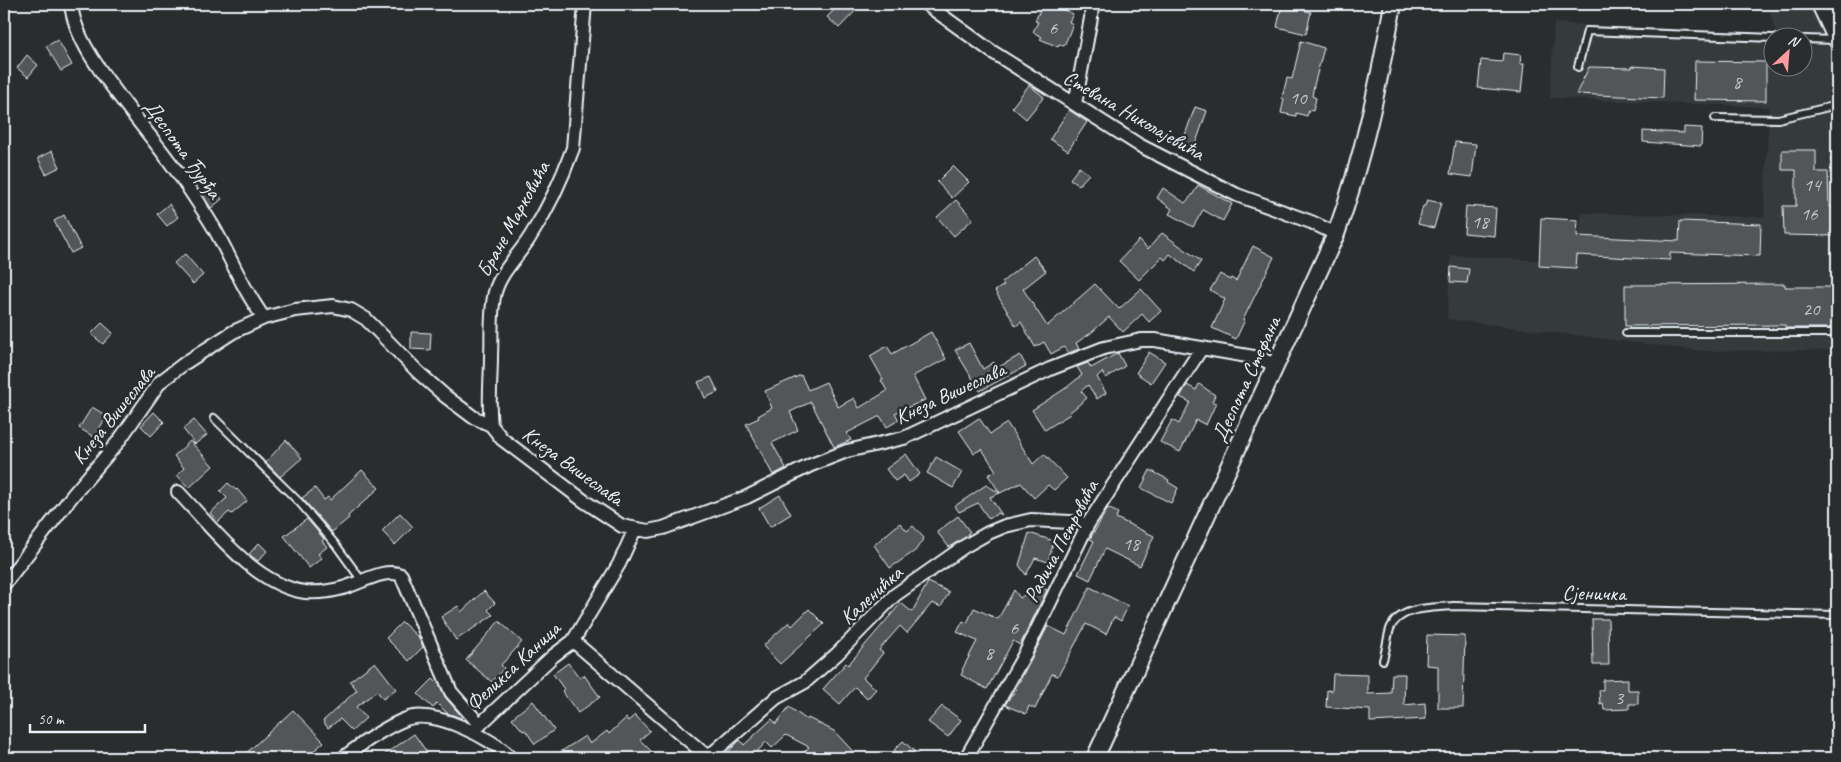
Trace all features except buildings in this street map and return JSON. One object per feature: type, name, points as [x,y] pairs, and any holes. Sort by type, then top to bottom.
[{"type":"main road","name":"Деспота Стефана","points":[[1095,758],[1336,234],[1350,196],[1362,150],[1393,4]]},
{"type":"main road","points":[[1820,4],[1837,40]]},
{"type":"street","name":"Деспота Ђурђа","points":[[71,4],[81,37],[92,60],[168,159],[190,191],[214,228],[252,302],[264,318]]},
{"type":"street","name":"Бране Марковића","points":[[491,425],[489,408],[492,316],[495,291],[505,271],[522,249],[542,217],[565,170],[573,148],[585,4]]},
{"type":"street","name":"Стевана Николајевића","points":[[926,4],[991,51],[1139,145],[1237,195],[1312,222],[1336,234]]},
{"type":"street","points":[[1075,104],[1092,4]]},
{"type":"street","name":"Кнеза Вишеслава","points":[[5,583],[73,495],[118,442],[160,382],[185,363],[233,332],[264,318],[295,310],[334,306],[351,310],[366,319],[419,373],[445,396],[473,417],[491,425],[502,439],[584,501],[622,526],[648,531],[663,528],[747,497],[811,465],[847,451],[904,438],[1050,369],[1104,348],[1141,340],[1155,340],[1259,358],[1275,365]]},
{"type":"street","name":"Радича Петровића","points":[[966,758],[1026,652],[1088,524],[1201,349]]},
{"type":"street","points":[[178,492],[238,556],[256,571],[291,588],[306,592],[343,588],[390,572],[401,575],[451,692],[476,728],[511,758]]},
{"type":"street","name":"Каленићка","points":[[708,758],[776,698],[811,677],[837,654],[895,595],[965,546],[988,532],[1031,520],[1055,520],[1088,524]]},
{"type":"street","name":"Феликса Каница","points":[[343,758],[360,745],[407,718],[426,717],[476,728],[554,656],[573,641],[620,564],[635,529]]},
{"type":"street","points":[[573,641],[708,758]]},
{"type":"lane","points":[[1578,67],[1587,31],[1764,38]]},
{"type":"lane","points":[[1814,39],[1837,40]]},
{"type":"lane","points":[[1715,118],[1778,119],[1837,106]]},
{"type":"lane","points":[[1626,333],[1837,333]]},
{"type":"lane","points":[[214,418],[300,503],[336,545],[362,581]]},
{"type":"lane","name":"Сјеничка","points":[[1383,660],[1390,630],[1402,614],[1453,606],[1837,615]]},
{"type":"shaded area","points":[[1768,4],[1837,4],[1837,350],[1702,351],[1447,319],[1451,255],[1575,263],[1582,213],[1764,217],[1769,107],[1550,98],[1554,23],[1764,36],[1764,78],[1814,78],[1814,28],[1775,28]]}]
